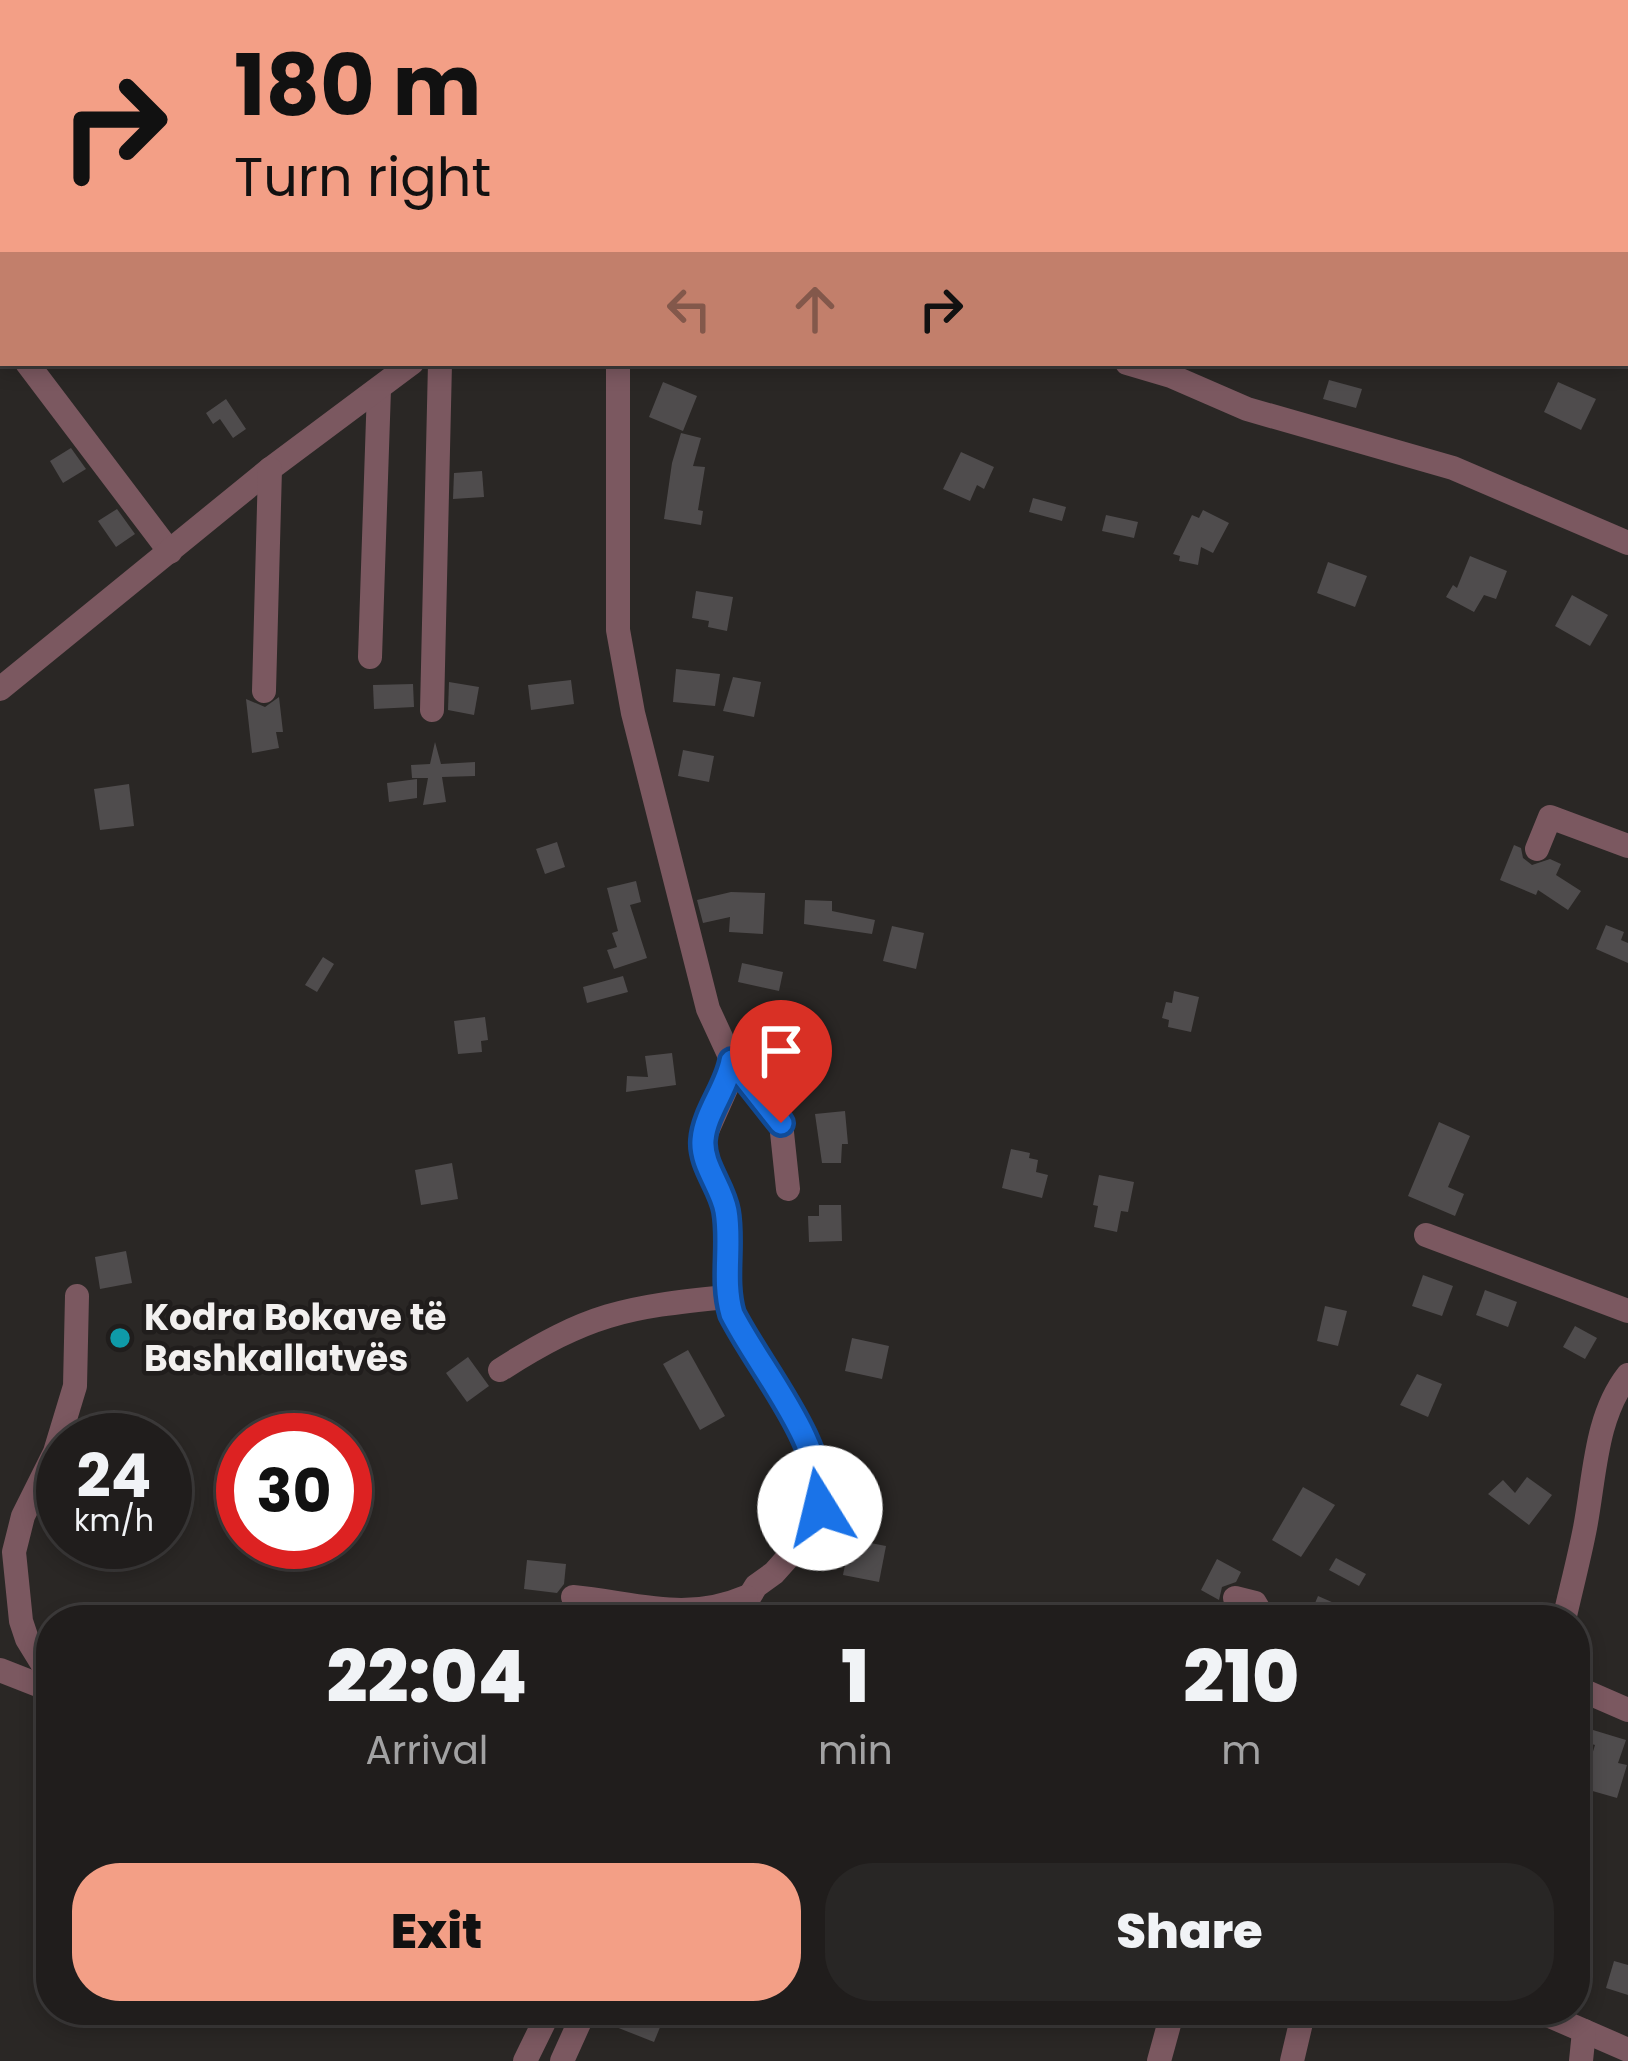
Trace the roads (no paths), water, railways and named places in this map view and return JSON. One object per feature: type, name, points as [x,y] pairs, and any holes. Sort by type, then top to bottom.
[{"type":"street","points":[[29,366],[170,552]]},
{"type":"street","points":[[0,688],[270,469],[408,366]]},
{"type":"street","points":[[432,710],[440,366]]},
{"type":"street","points":[[617,366],[618,630],[633,712],[708,1009],[732,1061],[781,1123],[788,1189]]},
{"type":"street","points":[[1137,366],[1172,376],[1247,410],[1454,468],[1628,542]]},
{"type":"street","points":[[370,657],[379,389]]},
{"type":"street","points":[[264,691],[270,469]]},
{"type":"street","points":[[1537,849],[1550,817],[1628,846]]},
{"type":"street","points":[[732,1061],[728,1084],[703,1140],[727,1212],[727,1297],[740,1329],[816,1458],[822,1488],[820,1508],[799,1545],[745,1605]]},
{"type":"street","points":[[1426,1234],[1628,1311]]},
{"type":"street","points":[[36,1654],[21,1621],[14,1552],[23,1516],[55,1452],[75,1386],[77,1296]]},
{"type":"street","points":[[500,1370],[555,1335],[598,1316],[642,1305],[727,1297]]},
{"type":"street","points":[[1567,1605],[1603,1424],[1613,1394],[1628,1375]]},
{"type":"street","points":[[573,1598],[632,1605]]},
{"type":"street","points":[[1235,1598],[1257,1605]]},
{"type":"street","points":[[0,1670],[36,1684]]},
{"type":"street","points":[[1590,1694],[1628,1710]]},
{"type":"street","points":[[525,2061],[543,2025]]},
{"type":"street","points":[[562,2061],[578,2025]]},
{"type":"street","points":[[1160,2061],[1169,2025]]},
{"type":"street","points":[[1292,2061],[1300,2025]]},
{"type":"street","points":[[1570,2025],[1628,2050]]},
{"type":"street","points":[[1581,2061],[1584,2031]]},
{"type":"place","name":"Kodra Bokave të Bashkallatvës","points":[[120,1338]]}]
